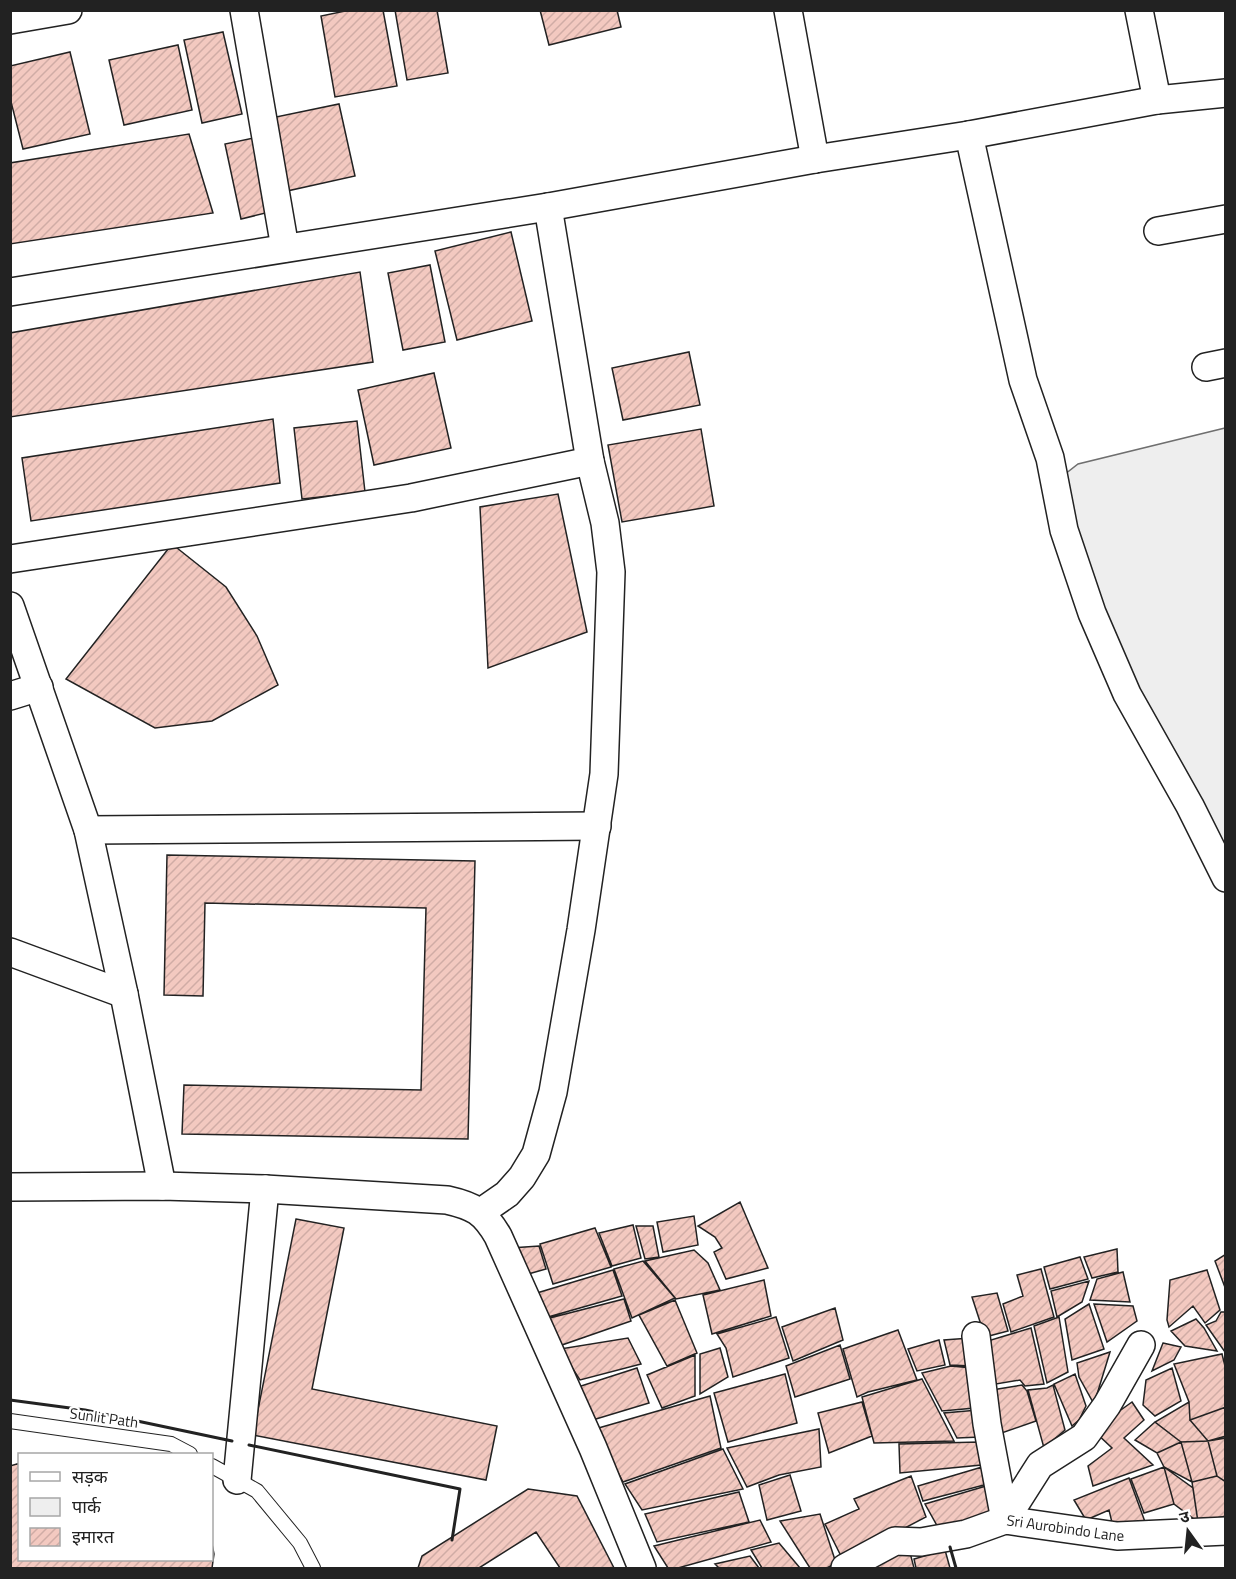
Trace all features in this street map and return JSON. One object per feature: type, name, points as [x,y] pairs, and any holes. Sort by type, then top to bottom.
[{"type":"street","points":[[10,20],[68,10]]},
{"type":"street","points":[[244,10],[285,249]]},
{"type":"street","points":[[788,10],[815,159]]},
{"type":"street","points":[[1139,10],[1157,100]]},
{"type":"street","points":[[10,292],[548,207],[815,159],[969,135],[1157,100],[1226,93]]},
{"type":"street","points":[[969,135],[1023,380],[1050,458],[1064,530],[1092,613],[1127,694],[1190,806],[1226,878]]},
{"type":"street","points":[[481,1212],[507,1194],[522,1177],[536,1154],[553,1092],[604,774],[611,572],[604,523],[590,461],[548,207]]},
{"type":"street","points":[[1158,231],[1226,219]]},
{"type":"street","points":[[10,559],[411,498],[590,461]]},
{"type":"street","points":[[10,606],[88,830],[124,994],[162,1186]]},
{"type":"street","points":[[10,696],[39,687]]},
{"type":"street","points":[[88,830],[597,826]]},
{"type":"street","points":[[10,952],[124,994]]},
{"type":"street","points":[[10,1186],[265,1189],[447,1200],[465,1204],[481,1212],[498,1236],[593,1448],[642,1569]]},
{"type":"street","points":[[237,1480],[265,1189]]},
{"type":"street","points":[[976,1336],[987,1424],[1005,1520]]},
{"type":"street","points":[[1005,1520],[1040,1465],[1084,1437],[1107,1406],[1141,1345]]},
{"type":"street","name":"Sri Aurobindo Lane","points":[[845,1569],[895,1541],[921,1542],[966,1534],[1005,1520],[1117,1536],[1226,1531]]},
{"type":"lane","name":"Sunlit Path","points":[[10,1421],[171,1444],[187,1453]]},
{"type":"lane","points":[[213,1467],[257,1491],[300,1543],[313,1569]]},
{"type":"green space","points":[[1225,428],[1225,878],[1127,694],[1055,482],[1078,464]]},
{"type":"building","points":[[350,10],[383,10],[397,86],[335,97],[321,16]]},
{"type":"building","points":[[395,10],[437,10],[448,73],[407,80]]},
{"type":"building","points":[[540,10],[617,10],[621,27],[549,45]]},
{"type":"building","points":[[223,32],[242,114],[202,123],[184,40]]},
{"type":"building","points":[[178,45],[192,110],[124,125],[109,60]]},
{"type":"building","points":[[70,52],[90,134],[23,149],[10,98],[10,66]]},
{"type":"building","points":[[339,104],[355,176],[287,191],[271,118]]},
{"type":"building","points":[[189,134],[213,213],[10,244],[10,163]]},
{"type":"building","points":[[258,137],[274,211],[241,219],[225,144]]},
{"type":"building","points":[[511,232],[532,321],[457,340],[435,251]]},
{"type":"building","points":[[430,265],[445,342],[403,350],[388,273]]},
{"type":"building","points":[[360,272],[373,362],[10,417],[10,333]]},
{"type":"building","points":[[689,352],[700,405],[623,420],[612,368]]},
{"type":"building","points":[[434,373],[451,448],[374,465],[358,390]]},
{"type":"building","points":[[273,419],[280,483],[31,521],[22,458]]},
{"type":"building","points":[[357,421],[365,492],[302,499],[294,428]]},
{"type":"building","points":[[701,429],[714,506],[622,522],[608,445]]},
{"type":"building","points":[[558,494],[587,632],[488,668],[480,507]]},
{"type":"building","points":[[172,544],[226,587],[257,636],[278,685],[212,721],[155,728],[66,679]]},
{"type":"building","points":[[167,855],[475,861],[468,1139],[182,1134],[184,1085],[421,1090],[426,908],[205,903],[203,996],[164,995]]},
{"type":"building","points":[[740,1202],[768,1268],[726,1279],[714,1252],[722,1248],[715,1237],[698,1226]]},
{"type":"building","points":[[694,1216],[698,1245],[663,1252],[657,1222]]},
{"type":"building","points":[[296,1219],[344,1228],[312,1389],[497,1426],[486,1480],[253,1435]]},
{"type":"building","points":[[633,1225],[641,1258],[612,1266],[599,1233]]},
{"type":"building","points":[[636,1226],[653,1226],[659,1257],[645,1259]]},
{"type":"building","points":[[595,1228],[611,1267],[553,1284],[540,1244]]},
{"type":"building","points":[[539,1246],[546,1269],[521,1276],[511,1248]]},
{"type":"building","points":[[1117,1249],[1118,1272],[1092,1278],[1084,1257]]},
{"type":"building","points":[[694,1250],[708,1263],[720,1290],[676,1299],[645,1261]]},
{"type":"building","points":[[1226,1254],[1226,1290],[1215,1261]]},
{"type":"building","points":[[1080,1257],[1088,1279],[1050,1289],[1044,1267]]},
{"type":"building","points":[[643,1261],[675,1298],[632,1318],[614,1269]]},
{"type":"building","points":[[1041,1269],[1054,1317],[1011,1332],[1003,1304],[1023,1296],[1017,1275]]},
{"type":"building","points":[[613,1270],[622,1296],[541,1319],[527,1296]]},
{"type":"building","points":[[1207,1270],[1220,1310],[1205,1323],[1193,1306],[1169,1327],[1167,1320],[1170,1280]]},
{"type":"building","points":[[1123,1272],[1130,1302],[1090,1300],[1097,1279]]},
{"type":"building","points":[[764,1280],[771,1316],[712,1334],[703,1295]]},
{"type":"building","points":[[1089,1281],[1082,1302],[1057,1317],[1051,1291]]},
{"type":"building","points":[[997,1293],[1008,1331],[985,1337],[972,1297]]},
{"type":"building","points":[[624,1299],[631,1321],[559,1346],[542,1320]]},
{"type":"building","points":[[675,1300],[697,1353],[667,1366],[639,1315]]},
{"type":"building","points":[[1089,1304],[1104,1349],[1072,1360],[1065,1319]]},
{"type":"building","points":[[1094,1304],[1133,1306],[1137,1321],[1107,1342]]},
{"type":"building","points":[[835,1308],[843,1340],[793,1361],[782,1327]]},
{"type":"building","points":[[1221,1312],[1226,1312],[1225,1352],[1206,1325],[1216,1321]]},
{"type":"building","points":[[776,1317],[789,1358],[733,1377],[726,1348],[717,1334]]},
{"type":"building","points":[[1059,1317],[1068,1372],[1047,1383],[1034,1326]]},
{"type":"building","points":[[1196,1319],[1217,1351],[1185,1346],[1171,1331]]},
{"type":"building","points":[[1031,1328],[1044,1384],[1025,1386],[1020,1380],[996,1384],[986,1361],[991,1340]]},
{"type":"building","points":[[898,1330],[917,1380],[868,1392],[857,1397],[843,1349]]},
{"type":"building","points":[[628,1338],[641,1364],[580,1380],[560,1349]]},
{"type":"building","points":[[970,1338],[972,1366],[950,1365],[944,1340]]},
{"type":"building","points":[[939,1340],[945,1365],[917,1371],[908,1349]]},
{"type":"building","points":[[1163,1343],[1181,1347],[1174,1360],[1152,1371]]},
{"type":"building","points":[[840,1345],[850,1379],[795,1397],[786,1366]]},
{"type":"building","points":[[720,1348],[728,1377],[700,1394],[700,1354]]},
{"type":"building","points":[[1110,1352],[1094,1404],[1079,1377],[1077,1363]]},
{"type":"building","points":[[1222,1354],[1226,1370],[1226,1407],[1190,1420],[1189,1402],[1174,1364]]},
{"type":"building","points":[[695,1355],[695,1396],[662,1408],[647,1375]]},
{"type":"building","points":[[951,1366],[972,1368],[975,1408],[942,1411],[922,1373]]},
{"type":"building","points":[[637,1368],[649,1403],[586,1422],[581,1386]]},
{"type":"building","points":[[1172,1368],[1181,1401],[1155,1416],[1143,1405],[1146,1380]]},
{"type":"building","points":[[785,1374],[797,1423],[728,1442],[714,1393]]},
{"type":"building","points":[[1075,1374],[1086,1406],[1079,1420],[1072,1426],[1054,1384]]},
{"type":"building","points":[[922,1379],[954,1441],[874,1443],[862,1397]]},
{"type":"building","points":[[1022,1385],[1027,1391],[1036,1421],[993,1436],[989,1396],[998,1389]]},
{"type":"building","points":[[1053,1385],[1065,1430],[1044,1448],[1028,1390]]},
{"type":"building","points":[[710,1396],[721,1448],[623,1482],[595,1429]]},
{"type":"building","points":[[862,1402],[872,1436],[829,1453],[818,1413]]},
{"type":"building","points":[[1132,1402],[1144,1420],[1124,1438],[1153,1465],[1093,1486],[1088,1466],[1112,1448],[1093,1430]]},
{"type":"building","points":[[1189,1402],[1190,1420],[1208,1441],[1181,1442],[1155,1422]]},
{"type":"building","points":[[1226,1407],[1226,1436],[1208,1441],[1190,1420]]},
{"type":"building","points":[[978,1410],[980,1437],[957,1438],[944,1413]]},
{"type":"building","points":[[1155,1422],[1181,1442],[1157,1453],[1135,1440]]},
{"type":"building","points":[[819,1429],[821,1467],[779,1475],[747,1487],[727,1448]]},
{"type":"building","points":[[1226,1438],[1226,1482],[1217,1476],[1208,1441]]},
{"type":"building","points":[[1208,1441],[1217,1476],[1192,1482],[1181,1442]]},
{"type":"building","points":[[979,1442],[981,1465],[900,1473],[899,1444]]},
{"type":"building","points":[[1181,1442],[1192,1482],[1164,1467],[1157,1453]]},
{"type":"building","points":[[723,1449],[743,1489],[642,1510],[625,1484]]},
{"type":"building","points":[[18,1464],[18,1561],[213,1561],[212,1568],[10,1568],[10,1466]]},
{"type":"building","points":[[982,1467],[984,1485],[923,1501],[918,1486]]},
{"type":"building","points":[[1164,1467],[1174,1504],[1144,1513],[1131,1479]]},
{"type":"building","points":[[1164,1467],[1193,1488],[1198,1522],[1174,1504]]},
{"type":"building","points":[[790,1475],[801,1511],[767,1520],[759,1485]]},
{"type":"building","points":[[911,1476],[926,1517],[843,1560],[825,1524],[859,1509],[854,1499]]},
{"type":"building","points":[[1217,1476],[1226,1482],[1226,1516],[1198,1522],[1192,1482]]},
{"type":"building","points":[[1129,1478],[1148,1530],[1114,1531],[1109,1510],[1086,1520],[1074,1500]]},
{"type":"building","points":[[986,1486],[991,1517],[940,1531],[925,1504]]},
{"type":"building","points":[[528,1489],[577,1496],[614,1568],[560,1568],[536,1532],[479,1568],[418,1568],[422,1556]]},
{"type":"building","points":[[739,1492],[749,1522],[657,1542],[645,1514]]},
{"type":"building","points":[[820,1514],[836,1563],[827,1568],[810,1568],[780,1521]]},
{"type":"building","points":[[760,1520],[771,1542],[678,1568],[668,1568],[654,1546]]},
{"type":"building","points":[[779,1543],[800,1568],[762,1568],[751,1550]]},
{"type":"building","points":[[908,1545],[914,1568],[865,1568]]},
{"type":"building","points":[[945,1550],[950,1568],[916,1568],[914,1559]]},
{"type":"building","points":[[750,1556],[759,1568],[719,1568],[715,1564]]},
{"type":"wall","points":[[10,1400],[85,1410],[232,1441]]},
{"type":"wall","points":[[249,1445],[460,1489],[452,1540]]},
{"type":"wall","points":[[950,1547],[956,1568]]}]
